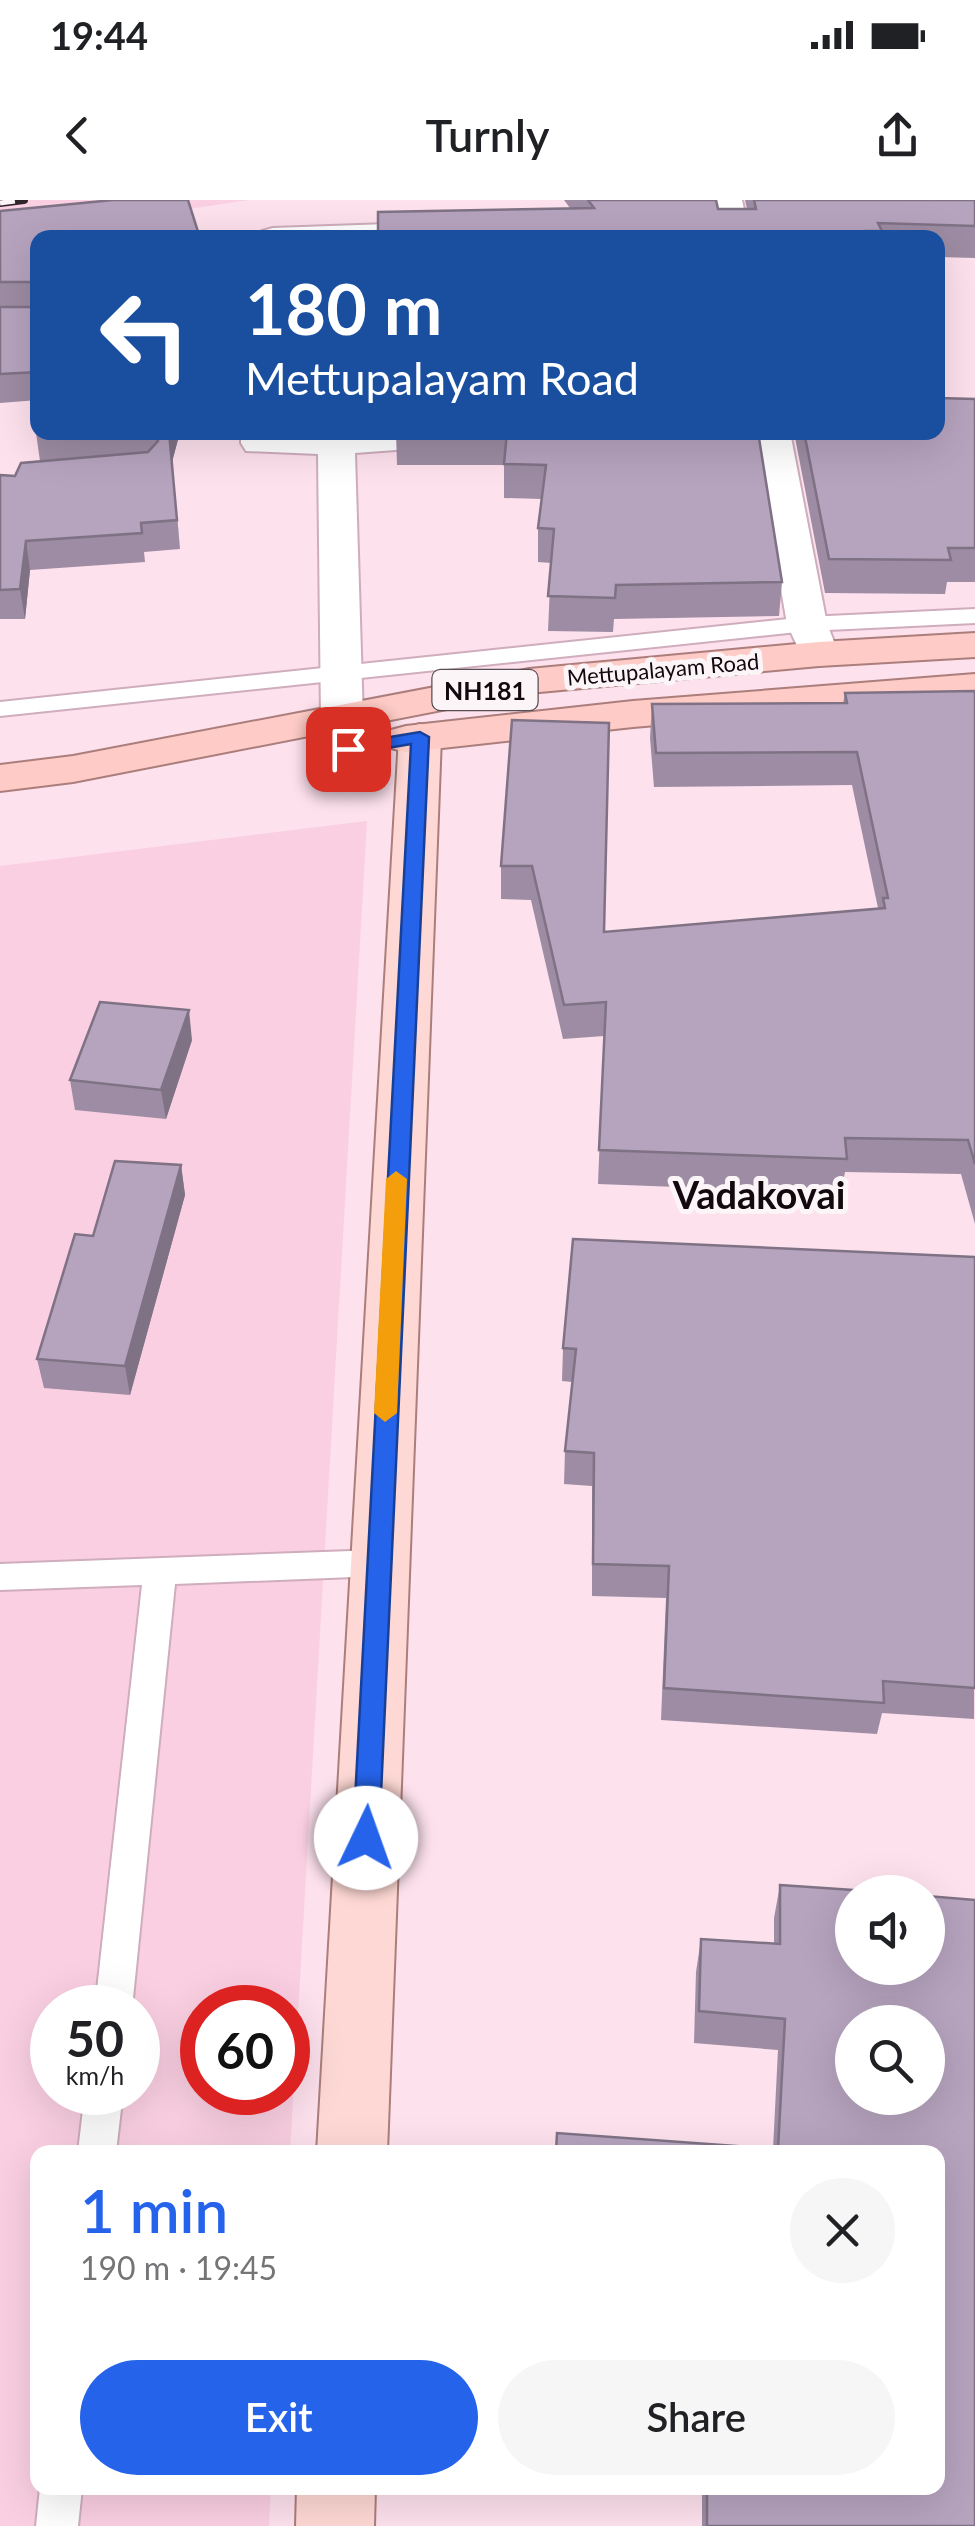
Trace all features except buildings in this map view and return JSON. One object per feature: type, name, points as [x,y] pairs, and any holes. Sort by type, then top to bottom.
[{"type":"highway","name":"Mettupalayam Road","points":[[0,778],[72,769],[530,681],[813,639],[975,646]]},
{"type":"highway","name":"Mettupalayam Road","points":[[0,804],[420,737],[824,696],[975,686]]},
{"type":"main road","points":[[352,2145],[420,737]]},
{"type":"main road","points":[[0,764],[72,769]]},
{"type":"main road","points":[[335,2526],[336,2495]]},
{"type":"street","points":[[726,200],[732,230]]},
{"type":"street","points":[[500,230],[557,230]]},
{"type":"street","points":[[258,440],[258,443],[378,440]]},
{"type":"street","points":[[774,440],[813,639]]},
{"type":"street","points":[[336,443],[342,719]]},
{"type":"lane","points":[[0,709],[341,674],[813,639],[975,616]]},
{"type":"lane","points":[[0,1577],[378,1563]]},
{"type":"lane","points":[[115,1985],[160,1572]]},
{"type":"lane","points":[[98,2145],[101,2115]]},
{"type":"lane","points":[[57,2526],[60,2495]]},
{"type":"shaded area","points":[[0,200],[248,200],[52,230],[30,230],[30,233],[0,238]]},
{"type":"shaded area","points":[[367,821],[300,1985],[180,1985],[180,2115],[292,2115],[290,2145],[30,2145],[30,2495],[271,2495],[269,2526],[0,2526],[0,866]]},
{"type":"railway","points":[[0,203],[24,200]]},
{"type":"slow traffic","points":[[385,1413],[396,1179]]},
{"type":"district","name":"Vadakovai","points":[[759,1194]]},
{"type":"route","points":[[348,749],[420,737],[366,1838]]}]
